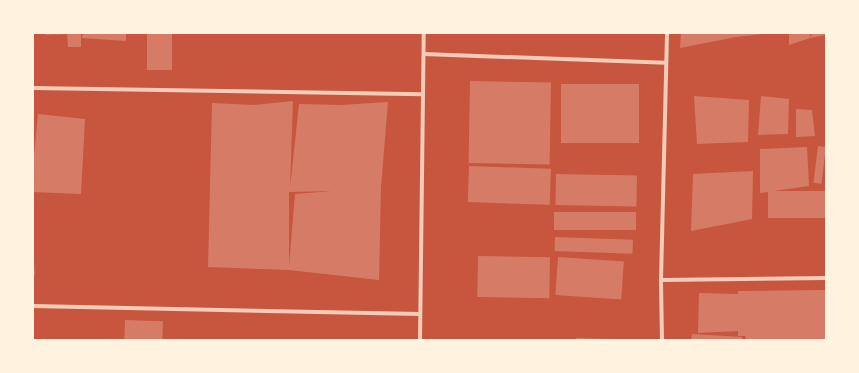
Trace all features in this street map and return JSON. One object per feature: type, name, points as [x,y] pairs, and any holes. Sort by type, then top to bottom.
[{"type":"street","points":[[420,340],[424,33]]},
{"type":"street","points":[[662,340],[661,280],[666,33]]},
{"type":"street","points":[[424,54],[666,63]]},
{"type":"street","points":[[33,88],[423,94]]},
{"type":"street","points":[[661,280],[826,278]]},
{"type":"street","points":[[33,306],[420,314]]},
{"type":"building","points":[[46,33],[81,33],[81,47],[68,47],[67,34],[46,35]]},
{"type":"building","points":[[83,33],[126,33],[126,41],[82,38]]},
{"type":"building","points":[[147,33],[172,33],[172,70],[147,70]]},
{"type":"building","points":[[681,33],[763,34],[736,37],[680,48]]},
{"type":"building","points":[[789,33],[810,33],[810,38],[789,45]]},
{"type":"building","points":[[812,33],[826,33],[826,35],[810,38]]},
{"type":"building","points":[[470,81],[551,82],[550,164],[469,163]]},
{"type":"building","points":[[561,84],[639,84],[639,143],[561,143]]},
{"type":"building","points":[[694,96],[749,100],[748,142],[697,144]]},
{"type":"building","points":[[761,96],[789,99],[788,134],[758,135]]},
{"type":"building","points":[[293,101],[290,188],[299,104],[341,105],[388,102],[381,187],[379,280],[289,270],[208,267],[212,103],[254,105]],"holes":[[[332,191],[295,194],[289,266],[289,192]]]},
{"type":"building","points":[[796,109],[812,110],[815,136],[796,137]]},
{"type":"building","points":[[38,114],[85,119],[81,194],[33,192],[33,166]]},
{"type":"building","points":[[818,146],[826,147],[821,184],[813,183]]},
{"type":"building","points":[[807,147],[809,186],[760,193],[760,149]]},
{"type":"building","points":[[469,166],[551,169],[550,205],[468,202]]},
{"type":"building","points":[[753,171],[752,219],[691,231],[693,174]]},
{"type":"building","points":[[556,174],[637,175],[636,206],[555,205]]},
{"type":"building","points":[[768,191],[826,191],[826,218],[768,218]]},
{"type":"building","points":[[554,212],[636,212],[636,230],[554,230]]},
{"type":"building","points":[[555,237],[633,240],[632,254],[555,251]]},
{"type":"building","points":[[478,256],[550,257],[549,298],[477,297]]},
{"type":"building","points":[[558,257],[624,262],[621,300],[555,295]]},
{"type":"building","points":[[34,261],[35,275],[33,275]]},
{"type":"building","points":[[826,290],[826,340],[746,340],[745,336],[738,336],[738,331],[698,333],[699,293],[738,294],[738,291]]},
{"type":"building","points":[[125,320],[163,321],[162,340],[124,340]]},
{"type":"building","points":[[692,334],[742,337],[742,340],[691,340]]},
{"type":"building","points":[[576,338],[607,339],[607,340],[576,340]]}]
